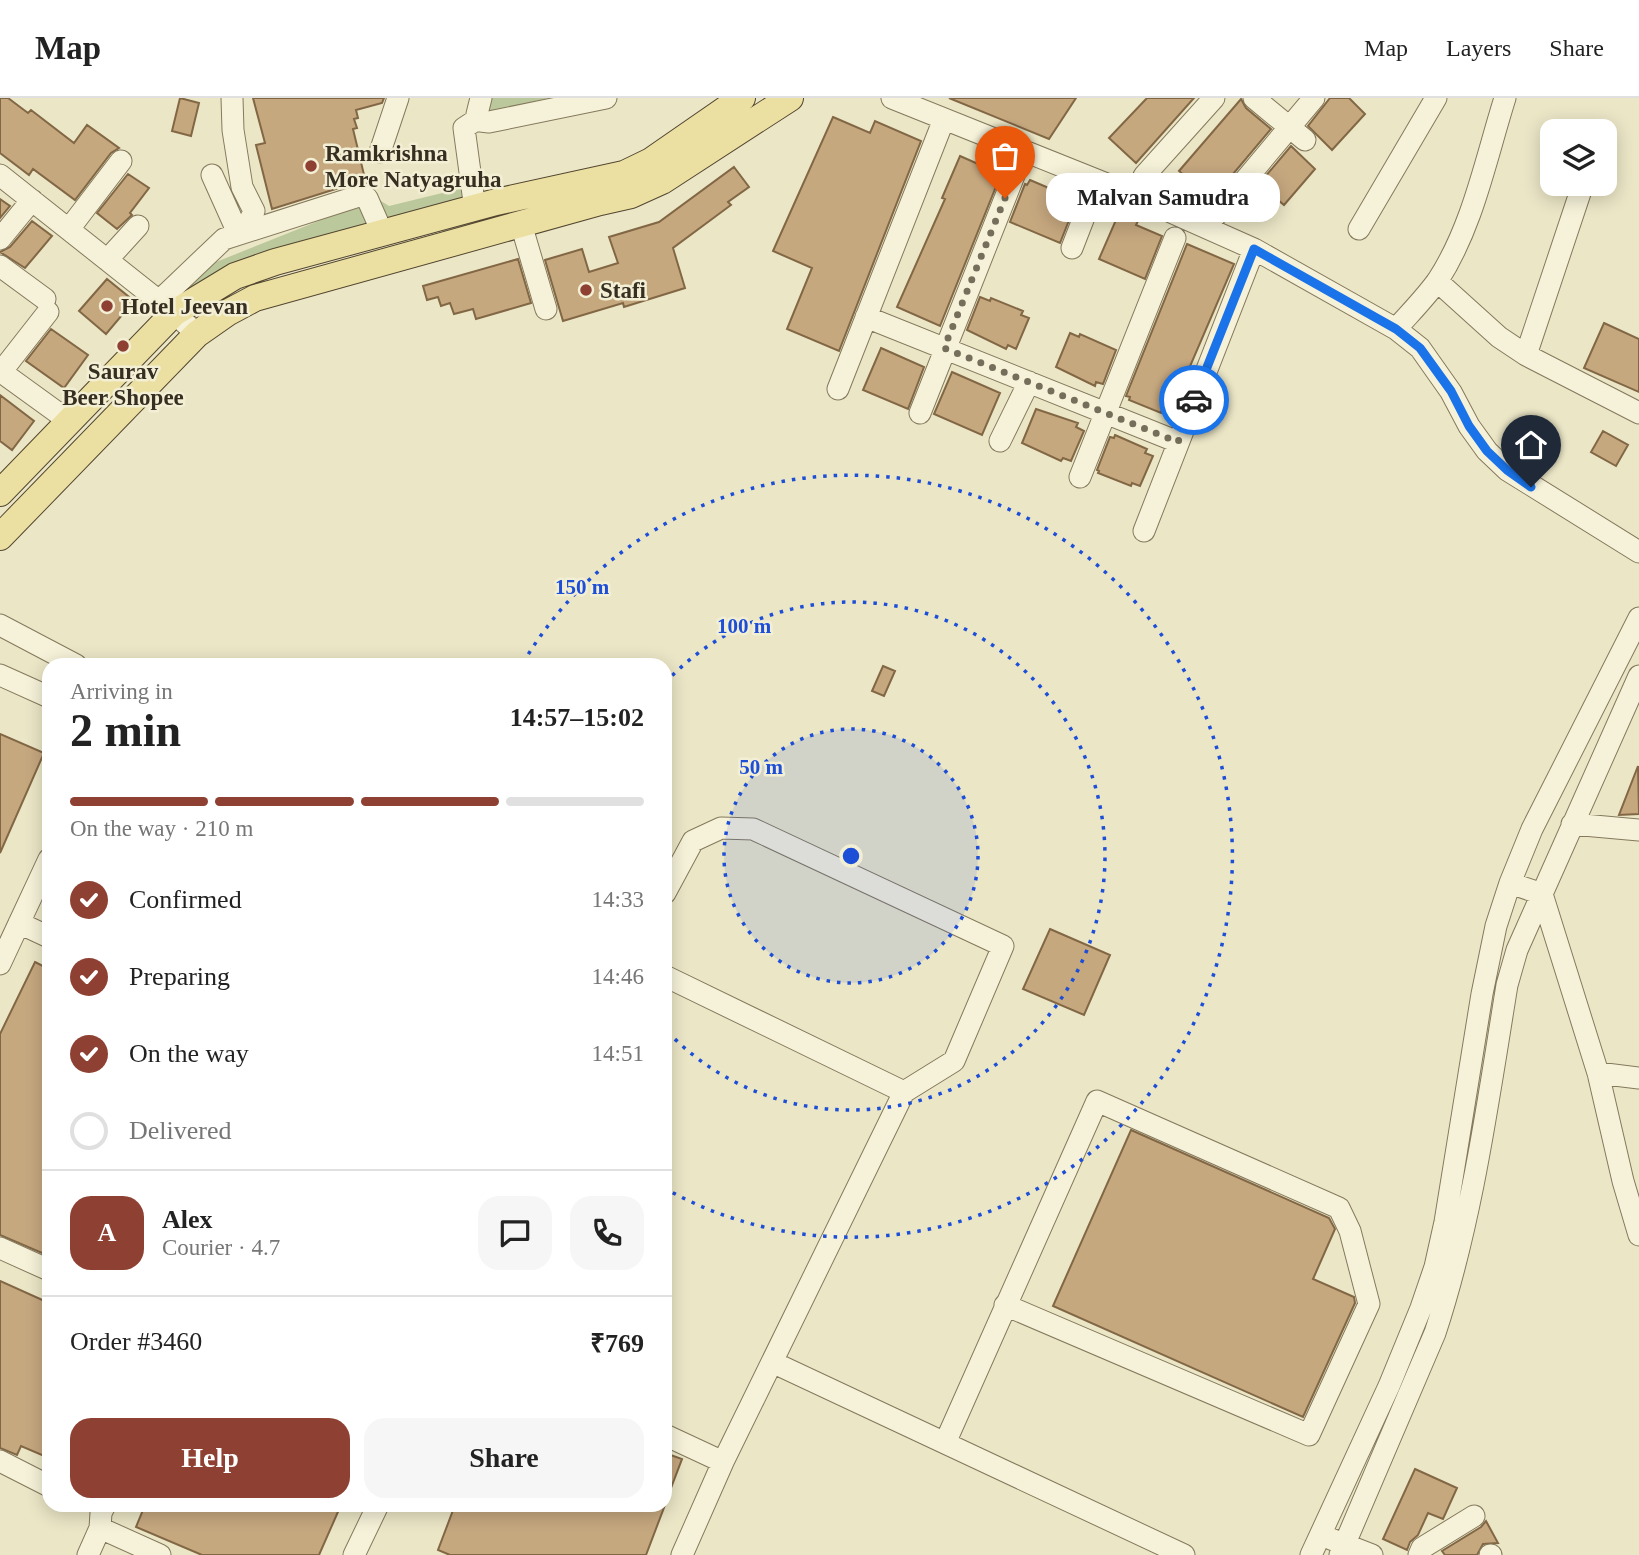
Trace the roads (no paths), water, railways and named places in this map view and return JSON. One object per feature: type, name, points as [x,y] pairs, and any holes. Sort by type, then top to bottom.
[{"type":"main road","points":[[0,493],[69,421],[166,307],[234,276],[275,262],[496,202],[624,174],[651,161],[742,98]]},
{"type":"main road","points":[[0,537],[197,334],[227,313],[255,298],[631,195],[662,181],[777,101]]},
{"type":"street","points":[[232,98],[233,130],[242,187],[254,211],[242,232]]},
{"type":"street","points":[[380,152],[398,98]]},
{"type":"street","points":[[480,108],[481,121],[489,122],[606,98]]},
{"type":"street","points":[[892,98],[1098,181],[1254,249],[1396,329],[1420,348],[1451,391],[1469,426],[1487,451],[1507,470],[1639,552]]},
{"type":"street","points":[[1144,176],[1214,98]]},
{"type":"street","points":[[1254,98],[1297,133]]},
{"type":"street","points":[[1215,216],[1297,133],[1314,98]]},
{"type":"street","points":[[1359,229],[1436,98]]},
{"type":"street","points":[[1396,329],[1437,281],[1465,225],[1505,98]]},
{"type":"street","points":[[475,209],[464,128],[480,108]]},
{"type":"street","points":[[838,389],[944,120]]},
{"type":"street","points":[[69,229],[121,161]]},
{"type":"street","points":[[920,413],[1015,173]]},
{"type":"street","points":[[0,175],[197,334]]},
{"type":"street","points":[[212,175],[242,232]]},
{"type":"street","points":[[1072,248],[1098,181]]},
{"type":"street","points":[[166,307],[224,239],[242,232],[362,195],[367,198],[382,232]]},
{"type":"street","points":[[1525,355],[1579,196]]},
{"type":"street","points":[[0,239],[32,200]]},
{"type":"street","points":[[521,224],[546,309]]},
{"type":"street","points":[[107,260],[138,226]]},
{"type":"street","points":[[1080,477],[1175,239]]},
{"type":"street","points":[[1144,531],[1254,249]]},
{"type":"street","points":[[0,266],[46,305],[0,371],[69,421]]},
{"type":"street","points":[[1437,281],[1499,337],[1525,355],[1639,413]]},
{"type":"street","points":[[866,317],[1178,442]]},
{"type":"street","points":[[1000,441],[1029,382]]},
{"type":"street","points":[[1311,1555],[1389,1386],[1421,1308],[1434,1267],[1445,1222],[1482,994],[1496,926],[1510,883],[1532,829],[1639,618]]},
{"type":"street","points":[[0,625],[63,658]]},
{"type":"street","points":[[0,675],[42,694]]},
{"type":"street","points":[[1342,1549],[1436,1333],[1447,1297],[1461,1242],[1507,985],[1517,950],[1639,676]]},
{"type":"street","points":[[1572,824],[1639,830]]},
{"type":"street","points":[[672,880],[693,841],[721,828],[753,829],[1003,946],[954,1061],[904,1092],[723,1462],[682,1555]]},
{"type":"street","points":[[0,964],[42,874]]},
{"type":"street","points":[[1510,883],[1542,894]]},
{"type":"street","points":[[1542,894],[1598,1073],[1623,1181],[1639,1235]]},
{"type":"street","points":[[19,923],[42,934]]},
{"type":"street","points":[[672,978],[904,1092]]},
{"type":"street","points":[[1598,1073],[1639,1078]]},
{"type":"street","points":[[946,1443],[1005,1305],[1097,1101],[1339,1208],[1350,1231],[1368,1304],[1309,1435],[1005,1305]]},
{"type":"street","points":[[0,1248],[42,1267]]},
{"type":"street","points":[[772,1362],[1184,1555]]},
{"type":"street","points":[[672,1438],[723,1462]]},
{"type":"street","points":[[0,1461],[42,1482]]},
{"type":"street","points":[[354,1555],[375,1512]]},
{"type":"street","points":[[88,1555],[98,1513],[160,1555]]},
{"type":"street","points":[[1419,1555],[1422,1548],[1474,1516]]},
{"type":"street","points":[[1320,1534],[1342,1549],[1371,1555]]},
{"type":"place","name":"Ramkrishna More Natyagruha","points":[[311,166]]},
{"type":"place","name":"Malvan Samudra","points":[[1005,198]]},
{"type":"place","name":"Stafi","points":[[586,290]]},
{"type":"place","name":"Hotel Jeevan","points":[[107,306]]},
{"type":"place","name":"Saurav Beer Shopee","points":[[123,346]]}]
